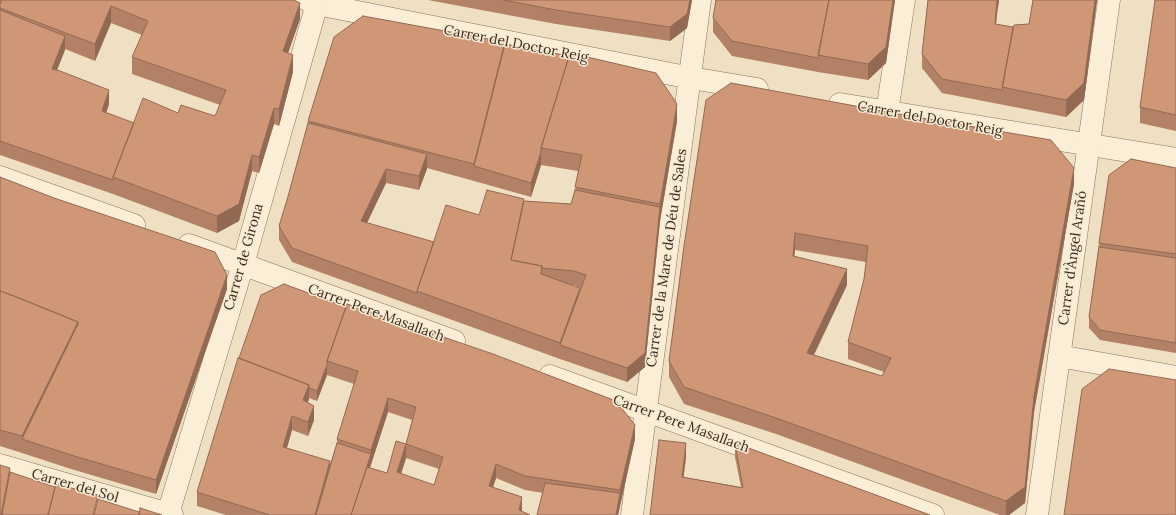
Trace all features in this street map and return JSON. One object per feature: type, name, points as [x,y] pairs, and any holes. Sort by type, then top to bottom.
[{"type":"street","name":"Carrer de la Mare de Déu de Sales","points":[[632,515],[691,78],[700,0]]},
{"type":"street","points":[[887,112],[904,0]]},
{"type":"street","name":"Carrer d'Àngel Arañó","points":[[1037,515],[1108,0]]},
{"type":"street","name":"Carrer del Doctor Reig","points":[[314,1],[691,78],[777,93]]},
{"type":"street","name":"Carrer de Girona","points":[[170,514],[243,264],[314,1]]},
{"type":"street","name":"Carrer del Doctor Reig","points":[[824,101],[1089,146],[1176,159]]},
{"type":"street","name":"Carrer Pere Masallach","points":[[0,177],[475,349]]},
{"type":"street","points":[[1059,356],[1176,377]]},
{"type":"street","name":"Carrer Pere Masallach","points":[[534,370],[933,515]]},
{"type":"street","name":"Carrer del Sol","points":[[0,465],[170,514]]},
{"type":"building","points":[[2,0],[294,0],[300,3],[283,51],[293,55],[279,109],[274,108],[259,157],[252,155],[239,204],[217,216],[113,177],[143,98],[178,113],[181,105],[215,116],[226,90],[132,57],[148,21],[111,6],[95,44],[0,8]]},
{"type":"building","points":[[504,0],[690,0],[687,14],[670,27],[556,10]]},
{"type":"building","points":[[716,0],[829,0],[818,58],[732,41],[713,18]]},
{"type":"building","points":[[829,0],[893,0],[886,47],[868,64],[818,55]]},
{"type":"building","points":[[928,0],[997,0],[995,24],[1013,27],[1002,90],[942,79],[922,54]]},
{"type":"building","points":[[1033,0],[1095,0],[1084,83],[1066,100],[1002,87],[1014,25],[1029,24]]},
{"type":"building","points":[[1155,0],[1176,0],[1176,115],[1140,107]]},
{"type":"building","points":[[0,10],[65,36],[52,69],[109,90],[102,111],[134,123],[113,180],[0,141]]},
{"type":"building","points":[[363,16],[505,42],[474,164],[308,121],[334,37]]},
{"type":"building","points":[[505,44],[569,56],[531,183],[474,166]]},
{"type":"building","points":[[570,53],[656,73],[677,104],[660,204],[575,187],[582,155],[541,148]]},
{"type":"building","points":[[731,83],[1051,140],[1074,168],[1034,396],[1025,487],[1006,501],[776,418],[684,387],[669,361],[684,246],[706,100]],"holes":[[[795,233],[868,246],[864,279],[848,342],[891,358],[882,376],[807,353],[847,269],[793,256]]]},
{"type":"building","points":[[308,123],[427,154],[419,176],[386,169],[361,221],[434,242],[417,293],[292,248],[279,226]]},
{"type":"building","points":[[1131,159],[1176,168],[1176,254],[1099,243],[1109,175]]},
{"type":"building","points":[[0,177],[54,198],[215,252],[227,275],[156,480],[22,439],[78,322],[0,291]]},
{"type":"building","points":[[487,190],[524,199],[511,260],[542,266],[541,274],[580,288],[560,343],[417,291],[446,205],[479,215]]},
{"type":"building","points":[[575,190],[660,207],[645,353],[627,368],[560,345],[586,275],[574,271],[542,268],[542,266],[511,260],[524,201],[571,204]]},
{"type":"building","points":[[1099,247],[1176,258],[1176,343],[1100,330],[1089,317]]},
{"type":"building","points":[[284,284],[346,307],[317,391],[309,388],[309,385],[239,358],[261,295]]},
{"type":"building","points":[[0,291],[78,322],[22,436],[0,430]]},
{"type":"building","points":[[347,304],[493,354],[616,401],[635,425],[620,490],[525,476],[496,464],[489,486],[522,497],[519,510],[530,515],[351,515],[367,467],[387,473],[396,441],[406,444],[416,407],[388,398],[371,450],[337,439],[358,371],[327,361]],"holes":[[[406,444],[443,457],[434,485],[397,472]]]},
{"type":"building","points":[[238,358],[309,385],[303,400],[314,406],[308,422],[292,416],[283,447],[330,461],[315,515],[270,515],[197,492]]},
{"type":"building","points":[[1109,369],[1176,380],[1176,515],[1064,515],[1082,389]]},
{"type":"building","points":[[659,440],[686,443],[682,477],[743,488],[735,443],[930,515],[650,515]]},
{"type":"building","points":[[337,443],[371,454],[351,515],[316,515]]},
{"type":"building","points":[[0,465],[10,468],[1,515],[0,515]]},
{"type":"building","points":[[10,472],[55,487],[48,515],[2,515]]},
{"type":"building","points":[[545,483],[620,493],[616,515],[537,515]]},
{"type":"building","points":[[56,484],[98,495],[93,515],[48,515]]},
{"type":"building","points":[[98,499],[139,512],[139,515],[94,515]]},
{"type":"building","points":[[140,508],[162,515],[139,515]]}]
